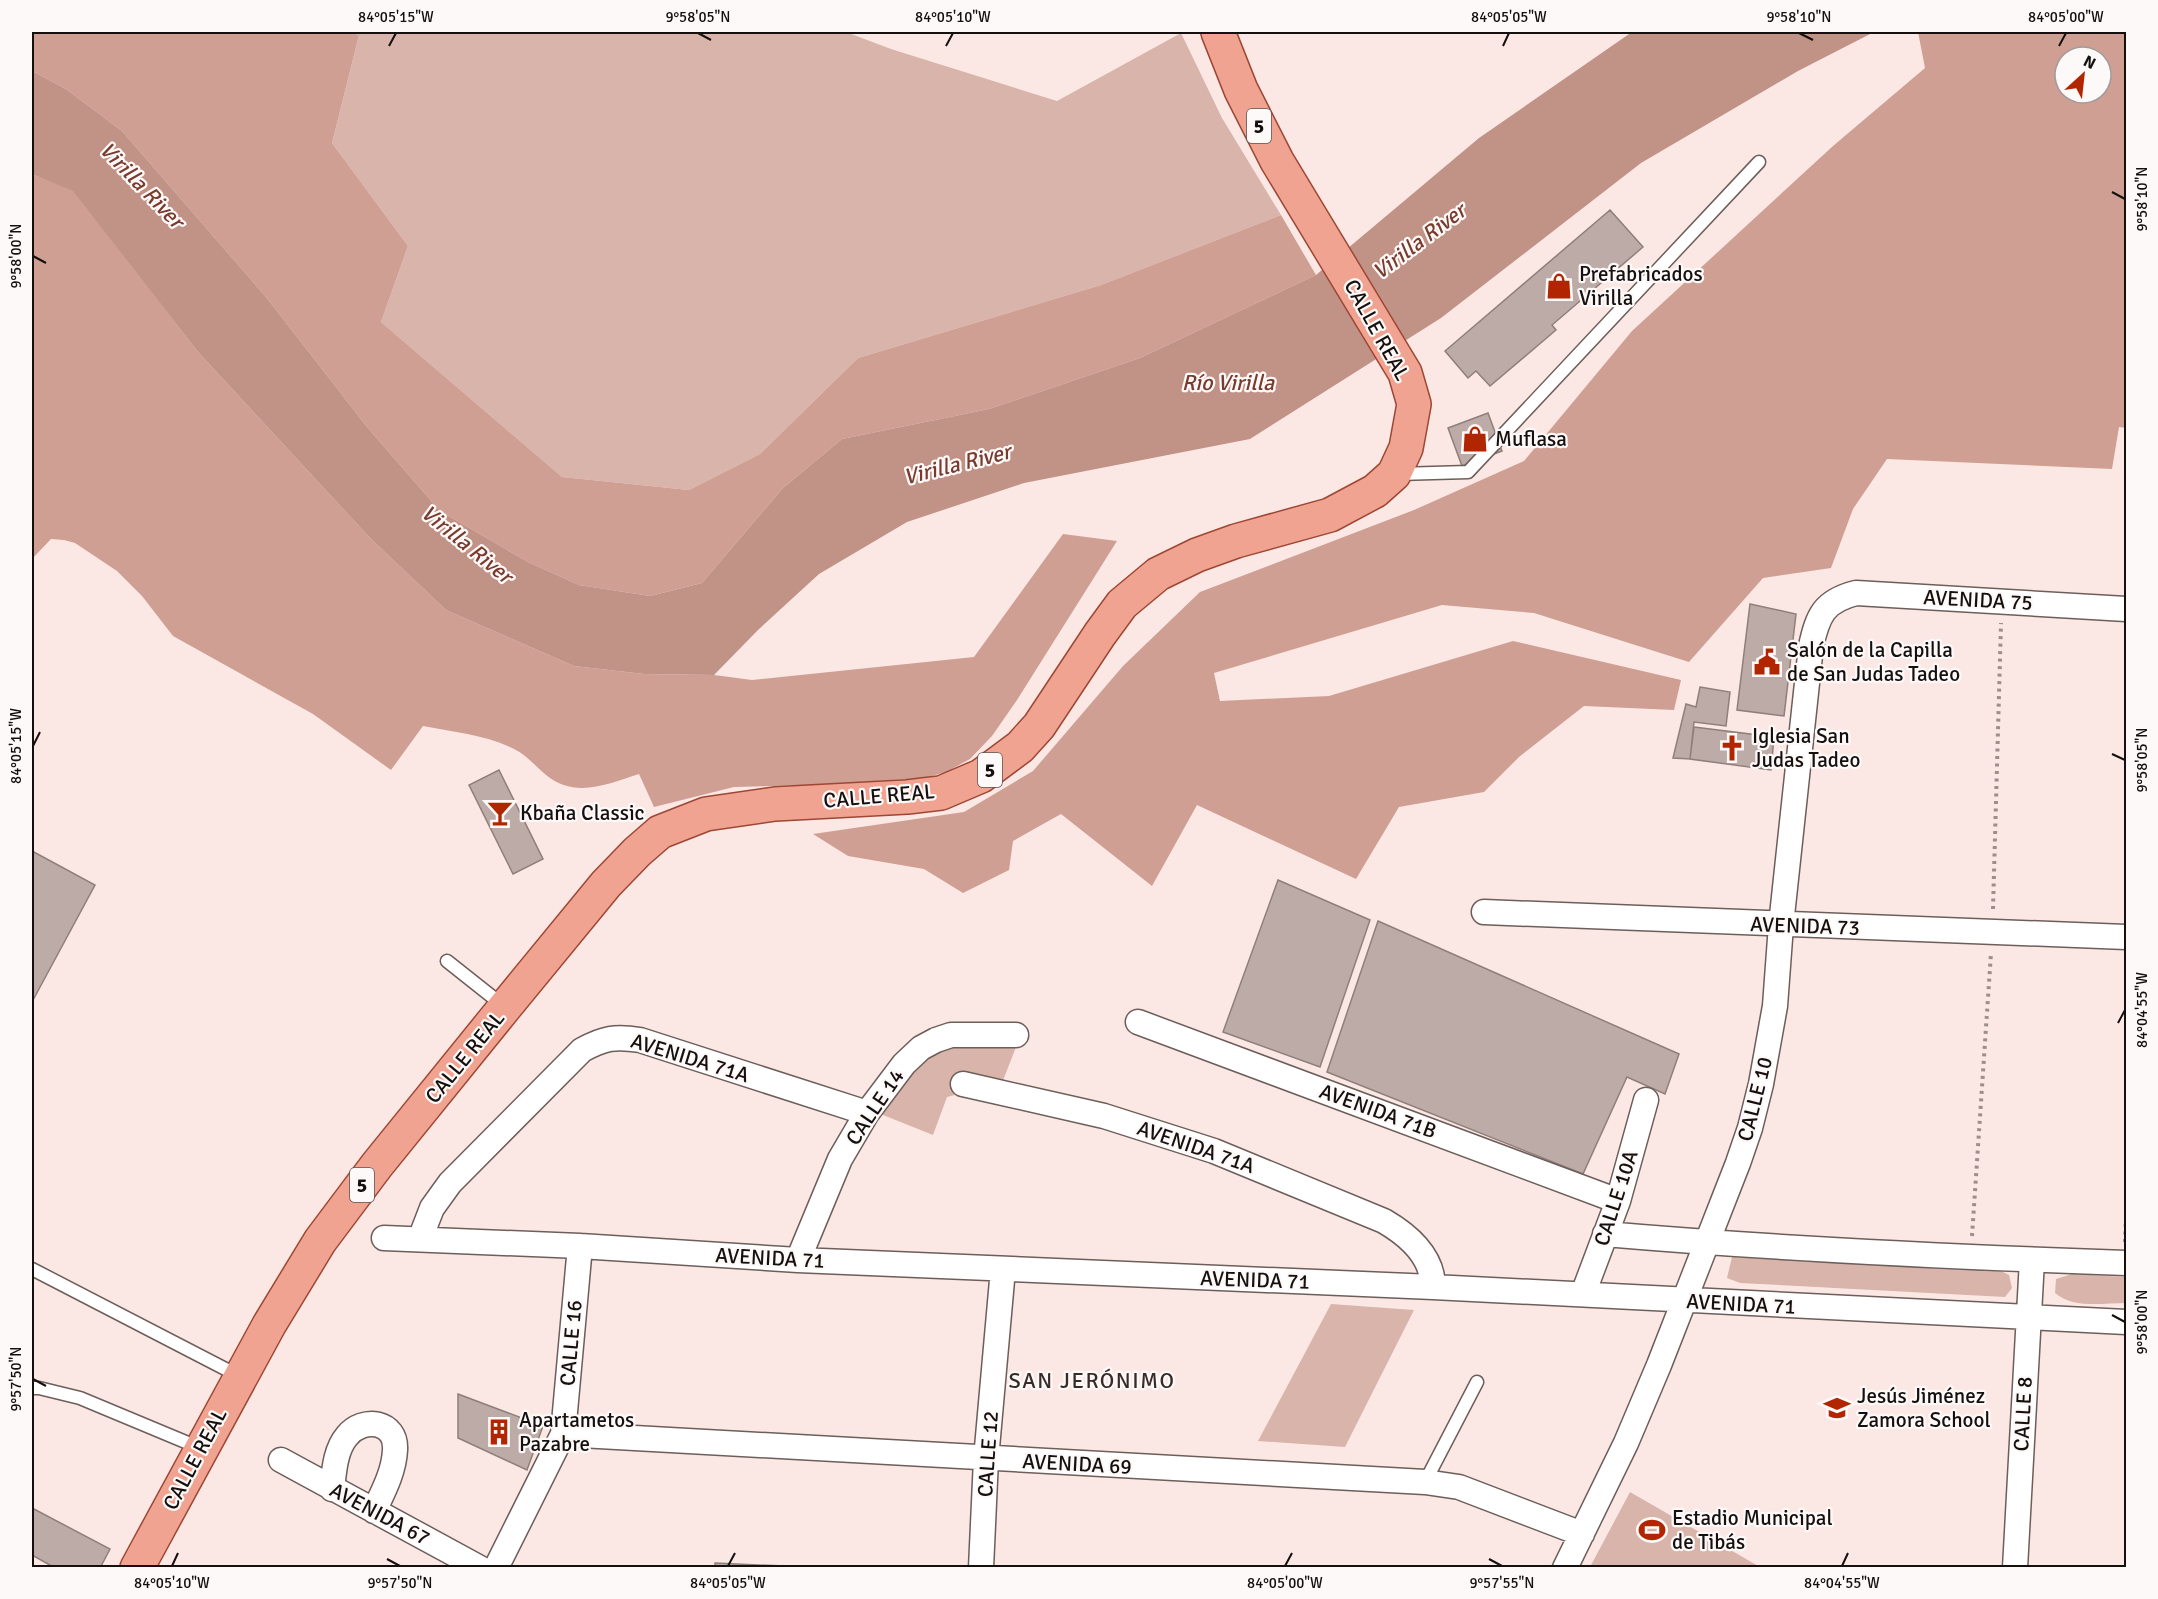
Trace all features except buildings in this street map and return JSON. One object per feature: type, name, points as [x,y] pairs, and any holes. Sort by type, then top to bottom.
[{"type":"main road","name":"CALLE REAL","points":[[137,1568],[240,1376],[320,1241],[377,1165],[606,884],[660,832],[706,814],[775,804],[941,793],[981,776],[1020,747],[1033,733],[1122,604],[1158,574],[1197,555],[1236,541],[1330,515],[1374,491],[1394,474],[1406,448],[1414,404],[1405,373],[1272,151],[1241,90],[1218,32]]},
{"type":"street","name":"AVENIDA 75","points":[[1831,603],[1842,596],[1856,593],[2127,609]]},
{"type":"street","name":"CALLE 10","points":[[1565,1568],[1626,1443],[1707,1243],[1738,1163],[1761,1084],[1775,1006],[1780,925],[1810,646],[1816,624],[1822,612],[1831,603]]},
{"type":"street","name":"AVENIDA 73","points":[[1484,912],[2127,937]]},
{"type":"street","name":"AVENIDA 71B","points":[[1138,1022],[1618,1201]]},
{"type":"street","name":"CALLE 14","points":[[798,1260],[840,1159],[867,1113],[904,1064],[921,1048],[951,1035],[1016,1035]]},
{"type":"street","name":"AVENIDA 71A","points":[[420,1239],[432,1208],[450,1183],[582,1050],[599,1040],[620,1037],[640,1040],[867,1113]]},
{"type":"street","name":"AVENIDA 71A","points":[[963,1084],[1104,1116],[1214,1151],[1384,1221],[1401,1231],[1416,1244],[1429,1266],[1433,1287]]},
{"type":"street","name":"CALLE 10A","points":[[1582,1294],[1618,1201],[1646,1100]]},
{"type":"street","points":[[1605,1234],[1707,1243],[2127,1263]]},
{"type":"street","name":"AVENIDA 71","points":[[384,1238],[580,1246],[798,1260],[1433,1287],[2127,1322]]},
{"type":"street","name":"CALLE 16","points":[[496,1568],[563,1434],[580,1246]]},
{"type":"street","name":"CALLE 8","points":[[2015,1568],[2032,1260]]},
{"type":"street","name":"CALLE 12","points":[[981,1568],[986,1459],[1003,1269]]},
{"type":"street","points":[[332,1489],[337,1459],[347,1436],[356,1427],[369,1422],[381,1425],[390,1430],[396,1448],[390,1476],[374,1511]]},
{"type":"street","name":"AVENIDA 69","points":[[563,1434],[1425,1482],[1459,1487],[1582,1534]]},
{"type":"street","name":"AVENIDA 67","points":[[281,1460],[480,1568]]},
{"type":"lane","points":[[1394,474],[1468,472],[1759,162]]},
{"type":"lane","points":[[447,961],[505,1007]]},
{"type":"lane","points":[[32,1269],[240,1376]]},
{"type":"lane","points":[[1425,1482],[1477,1382]]},
{"type":"lane","points":[[32,1388],[80,1398],[201,1448]]},
{"type":"shaded area","points":[[32,32],[348,32],[359,35],[332,143],[408,246],[381,322],[562,477],[689,490],[760,454],[858,358],[1101,285],[1281,215],[1316,275],[1140,358],[989,409],[842,439],[783,488],[702,583],[650,596],[579,585],[528,562],[440,511],[367,427],[266,297],[122,131],[66,89],[32,71]]},
{"type":"shaded area","points":[[348,32],[846,32],[891,49],[1057,101],[1181,33],[1222,118],[1281,215],[1101,285],[858,358],[760,454],[689,490],[562,477],[381,322],[408,246],[332,143],[359,35]]},
{"type":"shaded area","points":[[1918,32],[2126,32],[2126,428],[2119,427],[2112,469],[1887,459],[1853,509],[1831,568],[1763,578],[1689,662],[1534,613],[1442,605],[1214,673],[1220,701],[1329,696],[1513,641],[1681,680],[1674,710],[1584,706],[1519,757],[1484,792],[1399,807],[1356,879],[1197,805],[1152,886],[1061,814],[1013,841],[1009,870],[963,893],[924,869],[848,856],[813,834],[964,812],[1033,771],[1123,666],[1200,592],[1414,510],[1524,461],[1632,331],[1833,146],[1925,68]]},
{"type":"shaded area","points":[[32,174],[73,190],[198,352],[370,538],[446,610],[574,666],[644,674],[714,675],[752,680],[974,657],[1063,534],[1117,541],[992,736],[970,759],[946,772],[924,778],[734,787],[654,807],[639,774],[604,785],[580,788],[568,786],[546,775],[523,755],[503,744],[470,734],[423,726],[391,770],[313,714],[173,636],[142,596],[117,571],[75,543],[51,539],[32,559]]},
{"type":"shaded area","points":[[1018,1042],[1002,1083],[947,1097],[933,1135],[878,1113],[910,1069],[940,1050],[969,1044]]},
{"type":"shaded area","points":[[1732,1257],[2001,1271],[2009,1275],[2012,1288],[2005,1297],[1740,1283],[1727,1278]]},
{"type":"shaded area","points":[[2072,1274],[2126,1277],[2126,1303],[2089,1304],[2062,1298],[2055,1293],[2056,1279]]},
{"type":"shaded area","points":[[1331,1304],[1414,1310],[1345,1447],[1258,1441]]},
{"type":"shaded area","name":"Estadio Municipal de Tibás","points":[[1630,1492],[1760,1567],[1590,1567]]},
{"type":"water","name":"Río Virilla","points":[[1632,32],[1874,32],[1798,71],[1641,163],[1441,318],[1250,439],[1024,483],[907,522],[819,574],[758,630],[714,675],[644,674],[574,666],[446,610],[370,538],[198,352],[73,191],[32,174],[32,71],[66,89],[122,131],[266,297],[367,427],[440,511],[528,562],[579,585],[650,596],[702,583],[783,488],[842,439],[989,409],[1140,358],[1316,275],[1479,138]]},
{"type":"place","name":"Prefabricados Virilla","points":[[1559,286]]},
{"type":"place","name":"Muflasa","points":[[1475,439]]},
{"type":"place","name":"Salón de la Capilla de San Judas Tadeo","points":[[1767,662]]},
{"type":"place","name":"Iglesia San Judas Tadeo","points":[[1732,748]]},
{"type":"place","name":"Kbaña Classic","points":[[500,813]]},
{"type":"place","name":"Jesús Jiménez Zamora School","points":[[1837,1408]]},
{"type":"place","name":"Apartametos Pazabre","points":[[499,1432]]},
{"type":"place","name":"Estadio Municipal de Tibás","points":[[1652,1530]]},
{"type":"district","name":"SAN JERÓNIMO","points":[[1092,1380]]},
{"type":"water label","name":"Virilla River","points":[[142,185]]},
{"type":"water label","name":"Virilla River","points":[[1419,241]]},
{"type":"water label","name":"Virilla River","points":[[957,464]]},
{"type":"water label","name":"Virilla River","points":[[467,544]]}]
